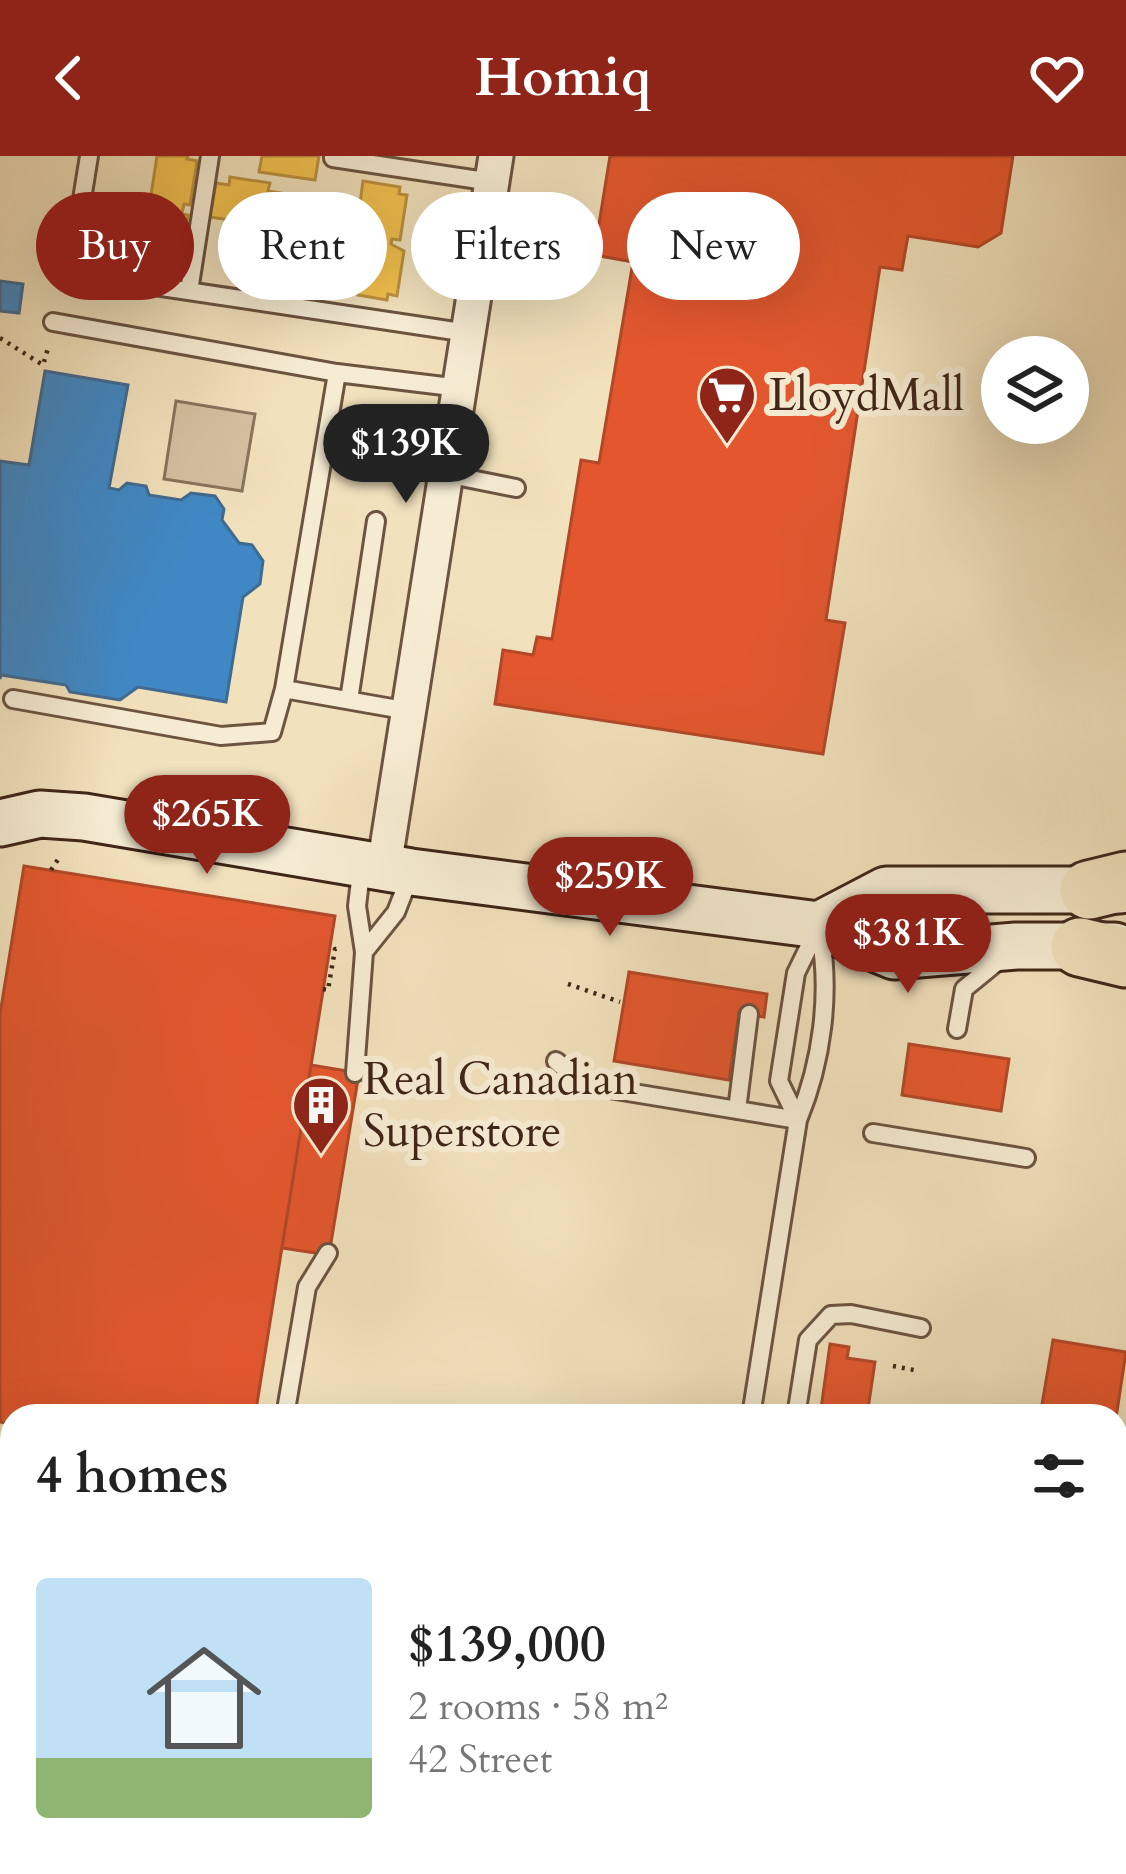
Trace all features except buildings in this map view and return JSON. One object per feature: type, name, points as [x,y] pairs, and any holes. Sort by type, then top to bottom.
[{"type":"street","points":[[386,868],[494,169]]},
{"type":"street","points":[[1,822],[40,814],[84,817],[386,868],[819,925],[894,956],[1016,946],[1111,950]]},
{"type":"street","points":[[819,925],[886,890],[1114,887]]},
{"type":"lane","points":[[83,192],[89,156]]},
{"type":"lane","points":[[194,259],[210,156]]},
{"type":"lane","points":[[334,158],[494,169]]},
{"type":"lane","points":[[194,292],[468,333]]},
{"type":"lane","points":[[53,322],[337,373],[460,388]]},
{"type":"lane","points":[[13,699],[221,736],[272,732],[284,689],[337,373]]},
{"type":"lane","points":[[446,474],[516,488]]},
{"type":"lane","points":[[349,700],[376,521]]},
{"type":"lane","points":[[284,689],[409,711]]},
{"type":"lane","points":[[355,1073],[364,952],[357,906],[386,868]]},
{"type":"lane","points":[[364,952],[396,912],[386,868]]},
{"type":"lane","points":[[798,1120],[779,1081],[796,973],[819,925]]},
{"type":"lane","points":[[753,1404],[798,1120],[812,1087],[828,976],[819,925]]},
{"type":"lane","points":[[958,1029],[964,989],[1016,946]]},
{"type":"lane","points":[[736,1110],[749,1014]]},
{"type":"lane","points":[[556,1061],[586,1085],[798,1120]]},
{"type":"lane","points":[[873,1133],[1026,1158]]},
{"type":"lane","points":[[287,1404],[307,1287],[328,1253]]},
{"type":"lane","points":[[798,1404],[808,1340],[831,1315],[850,1314],[921,1328]]},
{"type":"path","points":[[0,338],[43,365],[53,322]]},
{"type":"path","points":[[51,870],[59,858]]},
{"type":"path","points":[[323,989],[328,990],[338,950]]},
{"type":"path","points":[[568,984],[620,1002]]},
{"type":"path","points":[[893,1366],[914,1370]]},
{"type":"shaded area","points":[[176,401],[255,414],[242,491],[164,479]]},
{"type":"place","name":"LloydMall","points":[[727,446]]},
{"type":"place","name":"Real Canadian Superstore","points":[[321,1156]]}]
